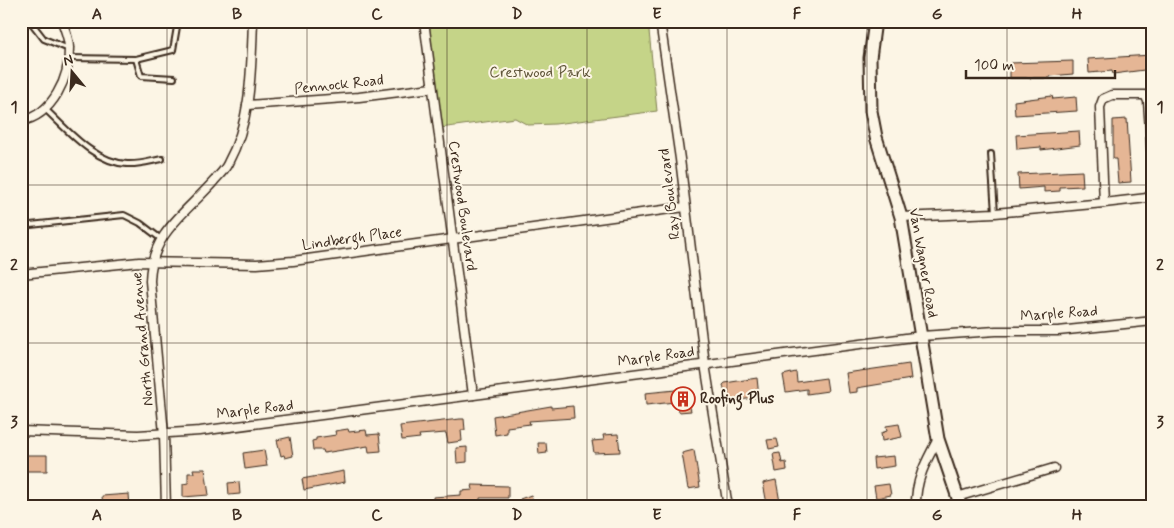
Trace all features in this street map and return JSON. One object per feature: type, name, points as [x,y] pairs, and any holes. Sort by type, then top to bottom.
[{"type":"street","points":[[21,121],[38,115],[59,91],[66,74],[69,49],[62,21]]},
{"type":"street","name":"North Grand Avenue","points":[[166,507],[164,434],[150,281],[151,262],[161,239],[227,165],[243,132],[247,105],[253,21]]},
{"type":"street","name":"Crestwood Boulevard","points":[[424,21],[473,395]]},
{"type":"street","name":"Ray Boulevard","points":[[660,21],[705,364],[728,507]]},
{"type":"street","name":"Van Wagner Road","points":[[876,21],[870,58],[871,111],[876,136],[901,217],[938,439],[959,502]]},
{"type":"street","name":"Pennock Road","points":[[247,105],[350,98],[432,88]]},
{"type":"street","points":[[1104,203],[1100,107],[1103,99],[1112,95],[1145,95],[1148,101],[1153,174]]},
{"type":"street","points":[[901,217],[995,213],[1150,198],[1153,185]]},
{"type":"street","name":"Lindbergh Place","points":[[21,274],[151,262],[257,264],[685,207]]},
{"type":"street","name":"Marple Road","points":[[21,431],[164,434],[246,426],[921,336],[996,331],[1058,330],[1153,321]]},
{"type":"street","points":[[916,507],[915,492],[924,463],[938,439]]},
{"type":"street","points":[[959,502],[1054,468]]},
{"type":"lane","points":[[30,21],[44,39],[69,49]]},
{"type":"lane","points":[[69,58],[136,59],[173,50],[178,21]]},
{"type":"lane","points":[[136,59],[141,76],[174,78]]},
{"type":"lane","points":[[44,108],[85,146],[104,158],[127,164],[162,159]]},
{"type":"lane","points":[[991,154],[995,213]]},
{"type":"lane","points":[[21,226],[124,215],[140,223],[161,239]]},
{"type":"green space","name":"Crestwood Park","points":[[427,21],[648,21],[657,111],[555,124],[528,125],[515,118],[440,128]]},
{"type":"building","points":[[1151,55],[1152,69],[1113,74],[1112,71],[1089,73],[1088,59]]},
{"type":"building","points":[[1073,61],[1073,74],[1050,76],[1050,78],[1010,78],[1010,63]]},
{"type":"building","points":[[1052,96],[1053,99],[1076,97],[1077,111],[1015,115],[1014,101]]},
{"type":"building","points":[[1127,119],[1131,182],[1118,183],[1116,159],[1113,159],[1113,120]]},
{"type":"building","points":[[1079,131],[1080,145],[1041,150],[1041,147],[1017,149],[1016,135]]},
{"type":"building","points":[[1082,171],[1083,186],[1060,187],[1060,191],[1044,192],[1044,187],[1019,189],[1018,174]]},
{"type":"building","points":[[909,364],[911,379],[857,388],[857,392],[849,393],[846,373]]},
{"type":"building","points":[[796,372],[797,382],[826,378],[828,391],[807,394],[807,389],[786,392],[783,375]]},
{"type":"building","points":[[757,378],[759,397],[727,402],[723,385],[725,383]]},
{"type":"building","points":[[686,389],[691,411],[679,412],[675,402],[646,405],[645,393]]},
{"type":"building","points":[[551,406],[551,408],[573,406],[574,418],[529,421],[530,424],[507,427],[507,433],[495,435],[493,416]]},
{"type":"building","points":[[464,419],[465,430],[461,430],[462,441],[448,443],[446,433],[419,435],[420,438],[402,440],[400,426]]},
{"type":"building","points":[[899,424],[902,437],[882,441],[881,433],[887,431],[886,426]]},
{"type":"building","points":[[348,429],[349,432],[366,430],[367,435],[379,434],[381,451],[369,452],[368,446],[324,453],[323,450],[313,450],[312,441],[316,440],[316,438],[336,435],[335,431]]},
{"type":"building","points":[[618,434],[620,452],[594,453],[592,441],[604,440],[603,435]]},
{"type":"building","points":[[290,437],[293,456],[285,458],[284,455],[281,456],[277,440]]},
{"type":"building","points":[[777,439],[779,447],[769,449],[767,440]]},
{"type":"building","points":[[538,443],[546,443],[547,453],[539,454]]},
{"type":"building","points":[[467,447],[467,462],[457,463],[456,448]]},
{"type":"building","points":[[264,450],[267,466],[245,469],[243,453]]},
{"type":"building","points":[[694,450],[700,487],[688,489],[682,453]]},
{"type":"building","points":[[780,453],[782,463],[786,462],[787,470],[776,472],[773,454]]},
{"type":"building","points":[[21,455],[47,455],[47,471],[26,471],[26,468],[21,468]]},
{"type":"building","points":[[894,456],[895,466],[874,469],[873,458]]},
{"type":"building","points":[[193,469],[205,469],[209,495],[183,497],[183,484],[188,483],[188,473],[194,473]]},
{"type":"building","points":[[344,471],[345,482],[304,490],[302,479]]},
{"type":"building","points":[[776,480],[780,502],[767,504],[763,483]]},
{"type":"building","points":[[239,482],[240,494],[229,495],[228,483]]},
{"type":"building","points":[[889,484],[891,495],[876,498],[874,486]]},
{"type":"building","points":[[472,485],[508,486],[508,498],[480,498],[480,504],[434,507],[433,497],[461,495],[461,491],[473,490]]},
{"type":"building","points":[[129,494],[130,507],[103,507],[102,496]]},
{"type":"building","points":[[531,495],[535,507],[522,507],[520,499]]},
{"type":"place","name":"Roofing Plus","points":[[683,399]]}]
